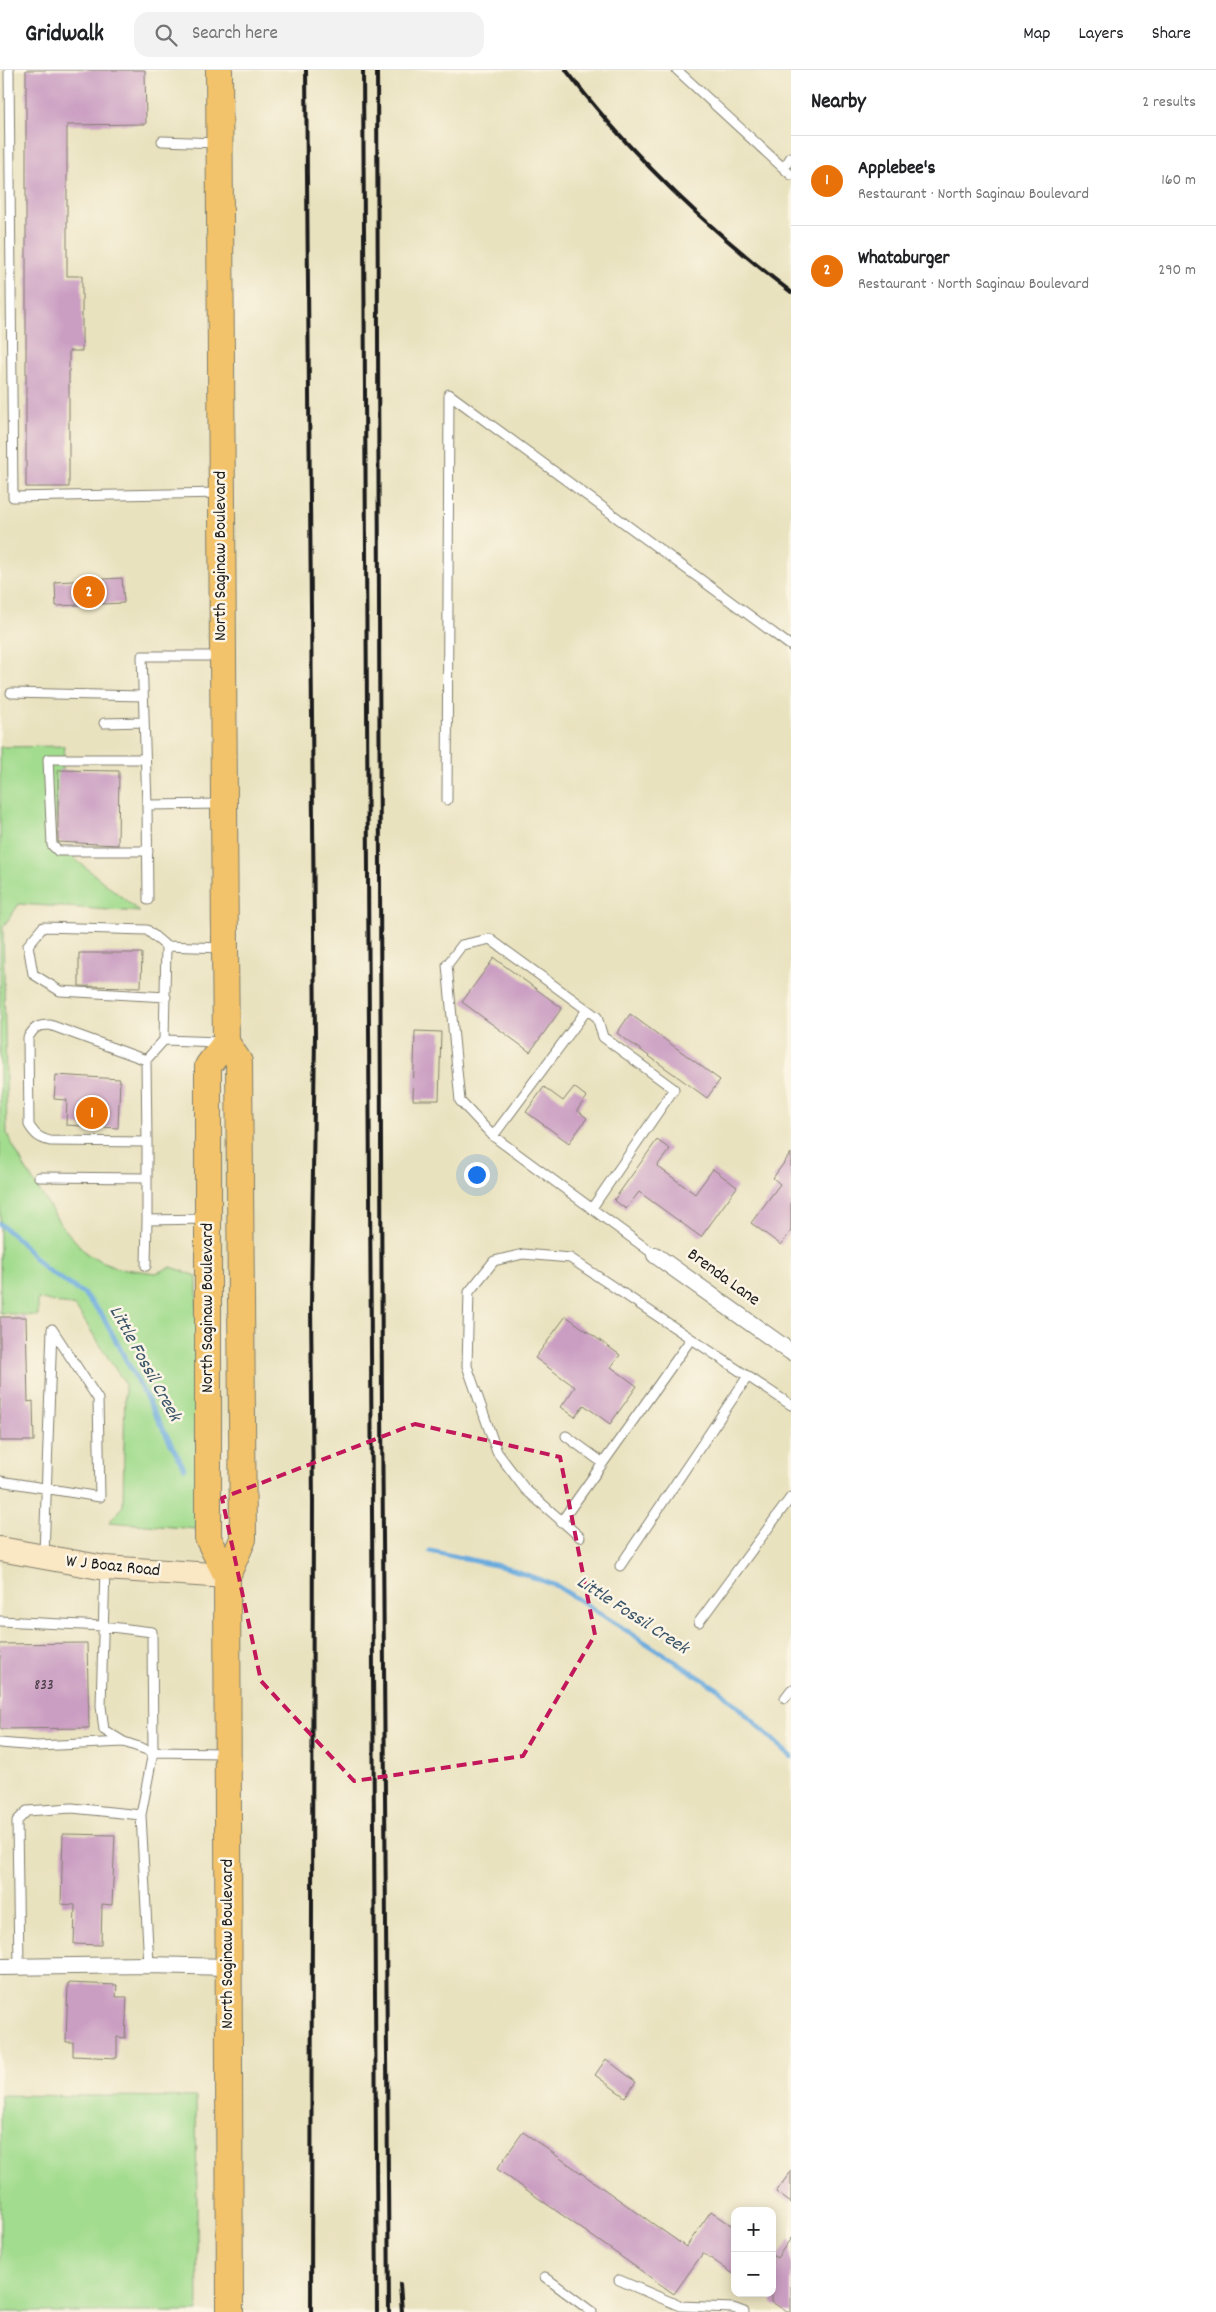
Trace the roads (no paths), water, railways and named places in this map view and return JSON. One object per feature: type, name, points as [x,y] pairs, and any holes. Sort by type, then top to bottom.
[{"type":"main road","name":"North Saginaw Boulevard","points":[[220,70],[222,656],[226,1042],[239,1062],[243,1539],[227,1576],[230,2312]]},
{"type":"main road","name":"North Saginaw Boulevard","points":[[226,1042],[208,1066],[208,1538],[227,1576]]},
{"type":"main road","name":"W J Boaz Road","points":[[0,1549],[105,1568],[227,1576]]},
{"type":"street","name":"Brenda Lane","points":[[656,1255],[791,1352]]},
{"type":"street","points":[[0,1967],[228,1966]]},
{"type":"lane","points":[[9,70],[12,496],[221,493]]},
{"type":"lane","points":[[678,70],[787,171],[791,157]]},
{"type":"lane","points":[[162,141],[219,144]]},
{"type":"lane","points":[[447,800],[449,394],[791,646]]},
{"type":"lane","points":[[148,900],[142,656],[222,656]]},
{"type":"lane","points":[[11,693],[143,696]]},
{"type":"lane","points":[[104,723],[144,722]]},
{"type":"lane","points":[[145,759],[48,759],[52,845],[58,851],[148,851]]},
{"type":"lane","points":[[147,805],[224,804]]},
{"type":"lane","points":[[166,997],[60,991],[33,974],[28,945],[43,927],[146,930],[166,946],[225,948]]},
{"type":"lane","points":[[592,1208],[674,1090],[603,1037],[597,1017],[490,939],[462,945],[447,965],[460,1101],[493,1136],[656,1255]]},
{"type":"lane","points":[[146,1266],[146,1060],[164,1040],[166,946]]},
{"type":"lane","points":[[493,1136],[587,1010]]},
{"type":"lane","points":[[146,1060],[50,1025],[40,1025],[33,1030],[28,1038],[29,1125],[34,1133],[40,1138],[50,1141],[147,1142]]},
{"type":"lane","points":[[164,1040],[226,1042]]},
{"type":"lane","points":[[39,1178],[147,1178]]},
{"type":"lane","points":[[147,1220],[208,1220]]},
{"type":"lane","points":[[580,1537],[525,1489],[497,1452],[467,1366],[469,1292],[494,1262],[523,1254],[570,1258],[791,1405]]},
{"type":"lane","points":[[0,1481],[47,1489],[100,1497],[98,1399],[52,1330],[47,1489],[44,1558]]},
{"type":"lane","points":[[561,1522],[691,1338]]},
{"type":"lane","points":[[620,1566],[748,1376]]},
{"type":"lane","points":[[566,1436],[603,1463]]},
{"type":"lane","points":[[699,1622],[791,1496]]},
{"type":"lane","points":[[105,1568],[102,1706],[104,1730],[124,1742],[153,1752],[228,1753]]},
{"type":"lane","points":[[0,1621],[103,1626],[152,1632],[153,1752],[141,1816],[148,1965]]},
{"type":"lane","points":[[785,1698],[791,1690]]},
{"type":"lane","points":[[0,1743],[37,1746],[124,1742]]},
{"type":"lane","points":[[19,1967],[17,1821],[27,1811],[72,1808],[141,1816]]},
{"type":"lane","points":[[545,2278],[592,2312]]},
{"type":"lane","points":[[619,2280],[680,2306],[733,2308],[744,2312]]},
{"type":"waterway","name":"Little Fossil Creek","points":[[0,1224],[19,1240],[44,1268],[84,1294],[102,1315],[184,1468]]},
{"type":"waterway","name":"Little Fossil Creek","points":[[430,1551],[508,1568],[557,1586],[721,1691],[791,1757]]},
{"type":"railway","points":[[306,70],[315,1036],[311,1306],[313,1502],[311,2312]]},
{"type":"railway","points":[[363,70],[377,2312]]},
{"type":"railway","points":[[377,70],[382,1409],[389,2312]]},
{"type":"railway","points":[[566,70],[617,132],[671,189],[729,242],[791,292]]},
{"type":"railway","points":[[400,2284],[402,2312]]},
{"type":"place","name":"Whataburger","points":[[89,592]]},
{"type":"place","name":"Applebee's","points":[[92,1113]]}]
